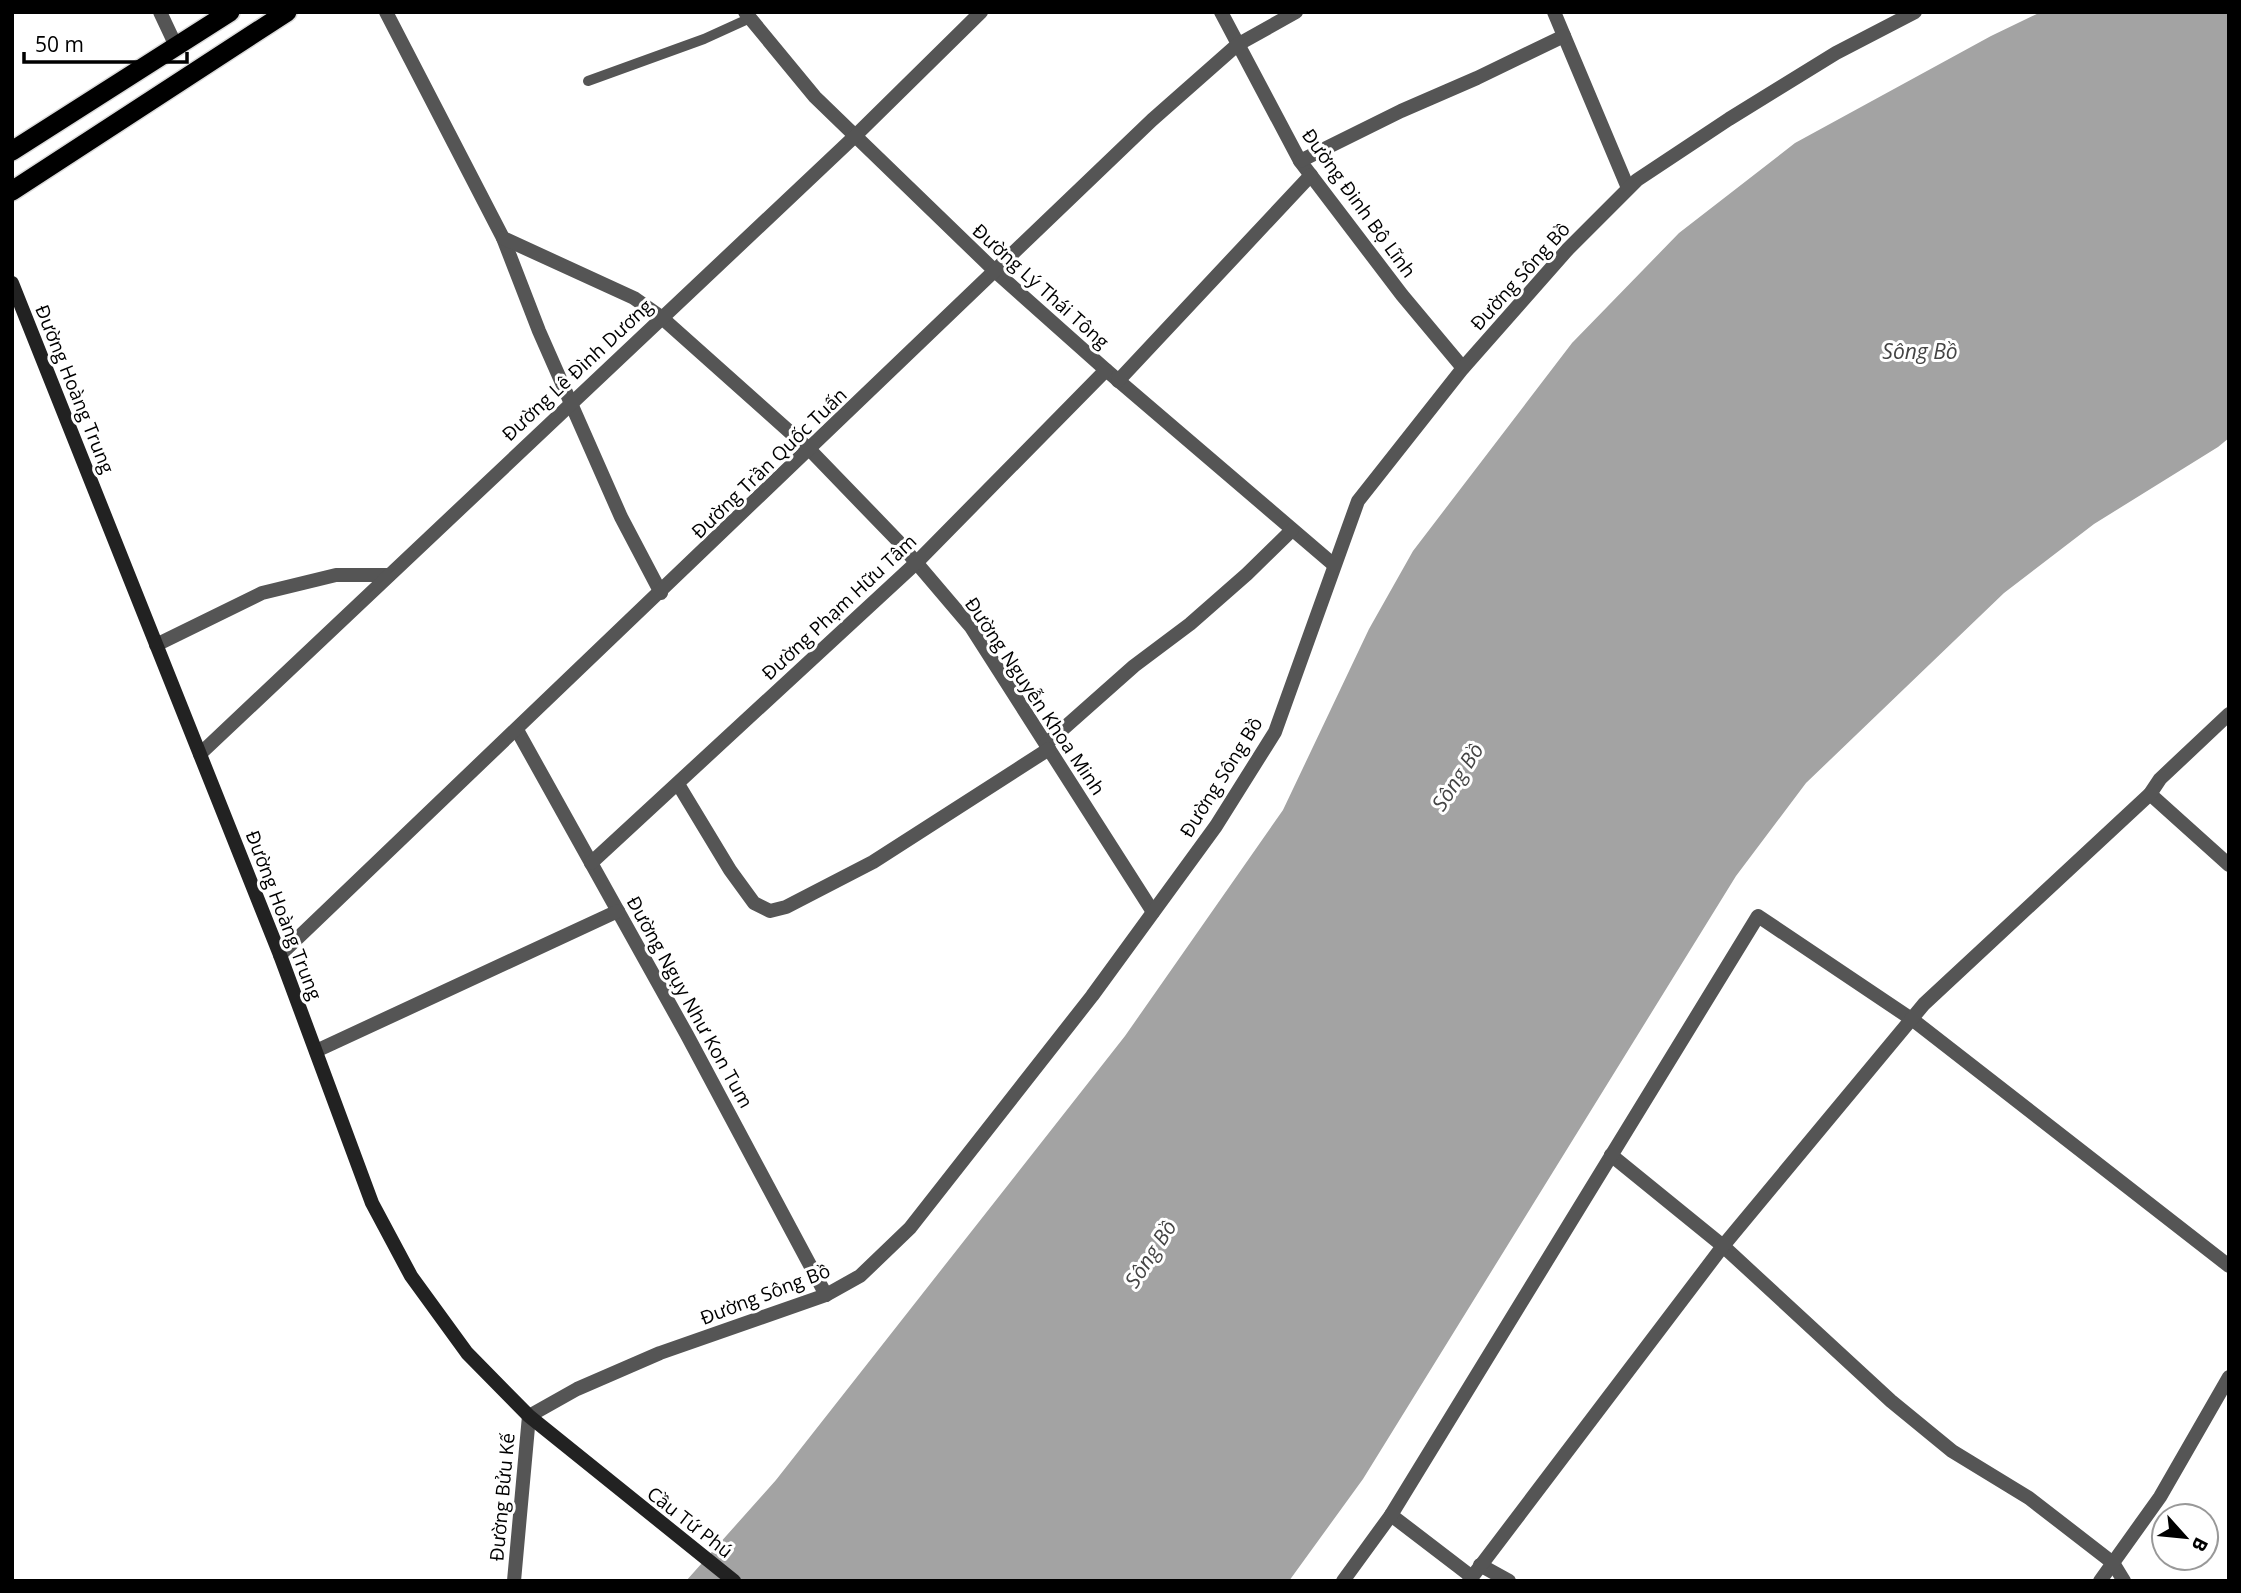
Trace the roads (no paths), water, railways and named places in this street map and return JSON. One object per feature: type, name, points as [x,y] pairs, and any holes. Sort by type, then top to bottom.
[{"type":"highway","points":[[12,151],[230,12]]},
{"type":"highway","points":[[12,191],[287,12]]},
{"type":"main road","name":"Đường Hoàng Trung","points":[[12,283],[280,955],[372,1203],[411,1276],[467,1353],[529,1416],[623,1494]]},
{"type":"main road","name":"Cầu Tứ Phú","points":[[623,1494],[734,1581]]},
{"type":"street","points":[[160,12],[176,46]]},
{"type":"street","points":[[386,12],[503,238],[540,331],[621,517],[661,593]]},
{"type":"street","name":"Đường Lê Đình Dương","points":[[200,754],[854,136],[981,12]]},
{"type":"street","name":"Đường Đinh Bộ Lĩnh","points":[[1221,12],[1300,161],[1402,295],[1463,368]]},
{"type":"street","name":"Đường Trần Quốc Tuấn","points":[[280,955],[1153,120],[1237,46],[1296,12]]},
{"type":"street","points":[[1553,12],[1628,188]]},
{"type":"street","name":"Đường Sông Bồ","points":[[529,1416],[577,1389],[660,1353],[826,1294],[860,1276],[910,1228],[1092,996],[1216,826],[1275,732],[1358,501],[1463,368],[1568,249],[1637,180],[1836,53],[1915,12]]},
{"type":"street","name":"Đường Lý Thái Tông","points":[[746,15],[815,97],[996,272],[1118,381],[1334,565]]},
{"type":"street","points":[[1300,161],[1564,36]]},
{"type":"street","points":[[1118,381],[1311,175]]},
{"type":"street","name":"Đường Nguyễn Khoa Minh","points":[[503,238],[634,298],[660,317],[810,450],[897,540],[971,627],[1153,912]]},
{"type":"street","name":"Đường Phạm Hữu Tâm","points":[[591,863],[916,563],[1106,370]]},
{"type":"street","points":[[678,784],[730,870],[754,903],[770,911],[786,907],[873,862],[1047,747],[1135,666],[1191,624],[1292,530]]},
{"type":"street","points":[[156,645],[262,593],[335,575],[389,575]]},
{"type":"street","points":[[1474,1574],[1723,1246],[1924,1004],[2150,794],[2160,779],[2229,714]]},
{"type":"street","name":"Đường Ngụy Như Kon Tum","points":[[517,730],[687,1035],[826,1294]]},
{"type":"street","points":[[2150,794],[2229,865]]},
{"type":"street","points":[[316,1051],[618,911]]},
{"type":"street","points":[[1343,1581],[1391,1515],[1758,916],[1913,1020],[2229,1266]]},
{"type":"street","points":[[1611,1155],[1723,1246],[1891,1401],[1952,1451],[2029,1498],[2113,1563],[2124,1581]]},
{"type":"street","points":[[2100,1581],[2160,1497],[2229,1377]]},
{"type":"street","name":"Đường Bửu Kế","points":[[514,1581],[529,1416]]},
{"type":"street","points":[[1391,1515],[1474,1574],[1509,1581]]},
{"type":"lane","points":[[588,81],[704,39],[746,15]]},
{"type":"water","name":"Sông Bồ","points":[[2041,12],[2229,12],[2229,438],[2094,524],[2004,593],[1806,783],[1736,876],[1363,1479],[1289,1581],[686,1581],[776,1480],[1125,1036],[1283,810],[1369,629],[1413,551],[1572,343],[1679,233],[1795,143],[1991,36]]}]
